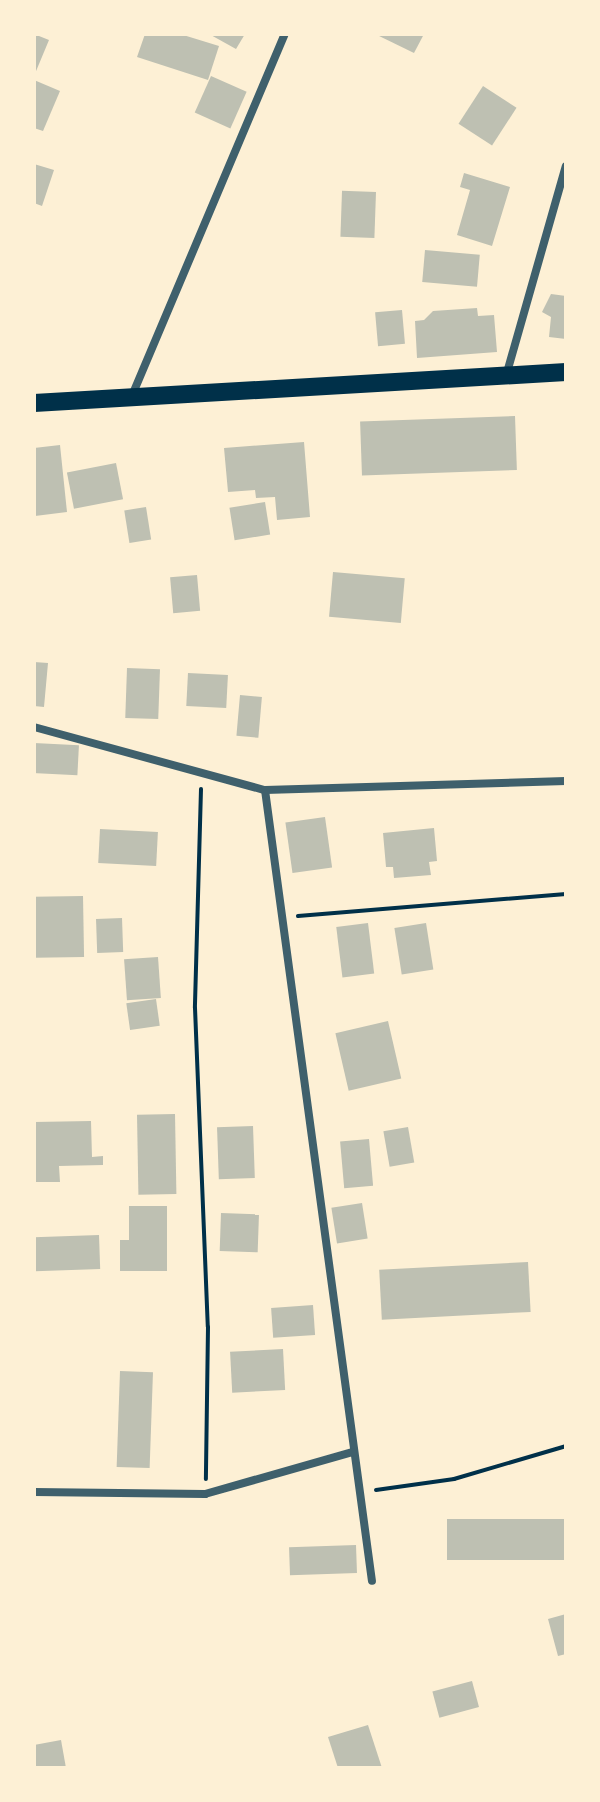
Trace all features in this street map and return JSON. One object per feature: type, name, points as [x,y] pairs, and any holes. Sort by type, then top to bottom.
[{"type":"highway","points":[[34,403],[566,372]]},
{"type":"street","points":[[131,399],[285,34]]},
{"type":"street","points":[[506,376],[566,166]]},
{"type":"street","points":[[34,727],[265,790],[566,781]]},
{"type":"street","points":[[265,790],[352,1452],[372,1581]]},
{"type":"street","points":[[34,1492],[205,1494],[352,1452]]},
{"type":"path","points":[[201,775],[195,1008],[208,1327],[205,1494]]},
{"type":"path","points":[[283,917],[566,894]]},
{"type":"path","points":[[358,1493],[454,1479],[566,1446]]},
{"type":"building","points":[[34,34],[49,40],[34,76]]},
{"type":"building","points":[[145,34],[180,34],[219,46],[208,80],[137,57]]},
{"type":"building","points":[[209,34],[245,34],[236,49]]},
{"type":"building","points":[[375,34],[424,34],[414,53]]},
{"type":"building","points":[[211,76],[247,92],[230,128],[195,113]]},
{"type":"building","points":[[34,80],[60,91],[43,131],[34,128]]},
{"type":"building","points":[[483,86],[517,108],[492,146],[458,124]]},
{"type":"building","points":[[34,164],[54,170],[42,206],[34,203]]},
{"type":"building","points":[[464,173],[510,187],[492,246],[457,235],[470,190],[460,187]]},
{"type":"building","points":[[342,191],[376,192],[374,238],[340,237]]},
{"type":"building","points":[[425,250],[480,255],[477,287],[422,282]]},
{"type":"building","points":[[551,294],[566,296],[566,339],[549,337],[551,317],[542,312]]},
{"type":"building","points":[[477,308],[478,316],[494,315],[497,352],[417,358],[415,321],[424,320],[433,311]]},
{"type":"building","points":[[402,310],[405,344],[378,346],[375,312]]},
{"type":"building","points":[[515,416],[517,470],[362,475],[360,421]]},
{"type":"building","points":[[304,442],[310,517],[277,520],[275,497],[256,498],[255,490],[228,492],[224,448]]},
{"type":"building","points":[[60,445],[67,512],[35,516],[34,448]]},
{"type":"building","points":[[116,463],[123,499],[74,509],[67,473]]},
{"type":"building","points":[[265,502],[270,535],[235,540],[229,508]]},
{"type":"building","points":[[146,507],[151,540],[129,543],[124,510]]},
{"type":"building","points":[[333,572],[405,578],[401,623],[329,617]]},
{"type":"building","points":[[197,575],[200,611],[173,613],[170,577]]},
{"type":"building","points":[[34,662],[48,663],[44,707],[34,706]]},
{"type":"building","points":[[127,668],[160,669],[158,719],[125,718]]},
{"type":"building","points":[[188,673],[228,675],[226,708],[186,706]]},
{"type":"building","points":[[240,695],[262,697],[258,738],[236,736]]},
{"type":"building","points":[[34,743],[79,745],[77,775],[34,773]]},
{"type":"building","points":[[325,817],[332,868],[292,873],[285,823]]},
{"type":"building","points":[[434,828],[437,861],[429,862],[431,875],[394,878],[393,867],[386,867],[383,833]]},
{"type":"building","points":[[100,829],[158,832],[156,866],[98,863]]},
{"type":"building","points":[[83,896],[84,957],[35,958],[34,897]]},
{"type":"building","points":[[122,918],[123,952],[97,953],[96,919]]},
{"type":"building","points":[[368,923],[374,974],[342,978],[336,927]]},
{"type":"building","points":[[426,923],[433,969],[402,974],[394,928]]},
{"type":"building","points":[[158,957],[161,998],[127,1000],[124,959]]},
{"type":"building","points":[[156,999],[160,1026],[130,1030],[126,1003]]},
{"type":"building","points":[[388,1021],[401,1078],[349,1091],[335,1033]]},
{"type":"building","points":[[175,1114],[176,1194],[138,1195],[137,1115]]},
{"type":"building","points":[[91,1121],[92,1157],[103,1156],[103,1165],[59,1166],[60,1182],[34,1182],[34,1122]]},
{"type":"building","points":[[253,1126],[255,1178],[219,1179],[217,1127]]},
{"type":"building","points":[[408,1127],[414,1162],[390,1167],[383,1131]]},
{"type":"building","points":[[369,1139],[373,1186],[344,1188],[340,1142]]},
{"type":"building","points":[[362,1203],[368,1239],[337,1243],[331,1208]]},
{"type":"building","points":[[129,1206],[167,1206],[167,1271],[120,1271],[120,1240],[129,1240]]},
{"type":"building","points":[[221,1213],[259,1214],[258,1252],[220,1251]]},
{"type":"building","points":[[99,1235],[100,1269],[35,1271],[34,1237]]},
{"type":"building","points":[[528,1262],[531,1312],[382,1320],[379,1270]]},
{"type":"building","points":[[313,1305],[315,1335],[273,1338],[271,1308]]},
{"type":"building","points":[[283,1349],[285,1390],[232,1393],[230,1352]]},
{"type":"building","points":[[120,1371],[153,1372],[150,1468],[117,1467]]},
{"type":"building","points":[[447,1519],[566,1519],[566,1560],[447,1560]]},
{"type":"building","points":[[356,1545],[357,1573],[290,1575],[289,1547]]},
{"type":"building","points":[[566,1614],[566,1654],[558,1656],[548,1619]]},
{"type":"building","points":[[472,1681],[479,1707],[439,1718],[432,1692]]},
{"type":"building","points":[[368,1725],[382,1768],[338,1768],[328,1737]]},
{"type":"building","points":[[61,1740],[66,1768],[34,1768],[34,1745]]}]
